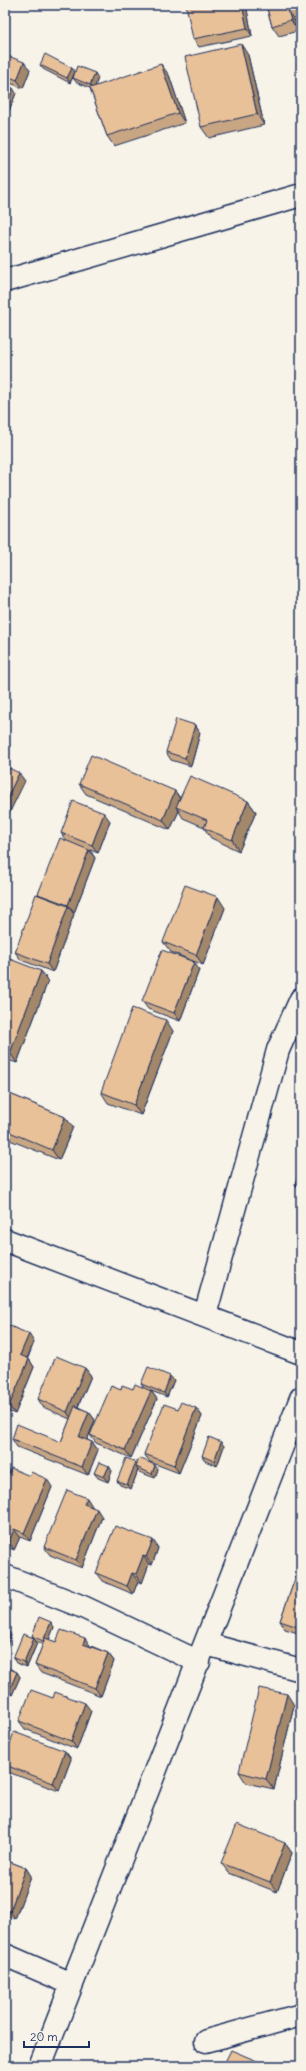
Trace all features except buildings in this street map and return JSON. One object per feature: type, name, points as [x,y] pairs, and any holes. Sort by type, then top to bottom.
[{"type":"street","points":[[5,281],[301,195]]},
{"type":"street","points":[[205,1315],[278,1050],[301,999]]},
{"type":"street","points":[[5,1240],[205,1315],[301,1353]]},
{"type":"street","points":[[40,2066],[301,1398]]},
{"type":"street","points":[[5,1576],[202,1653],[301,1670]]},
{"type":"street","points":[[5,1956],[72,1984]]},
{"type":"street","points":[[206,2041],[301,2015]]}]
